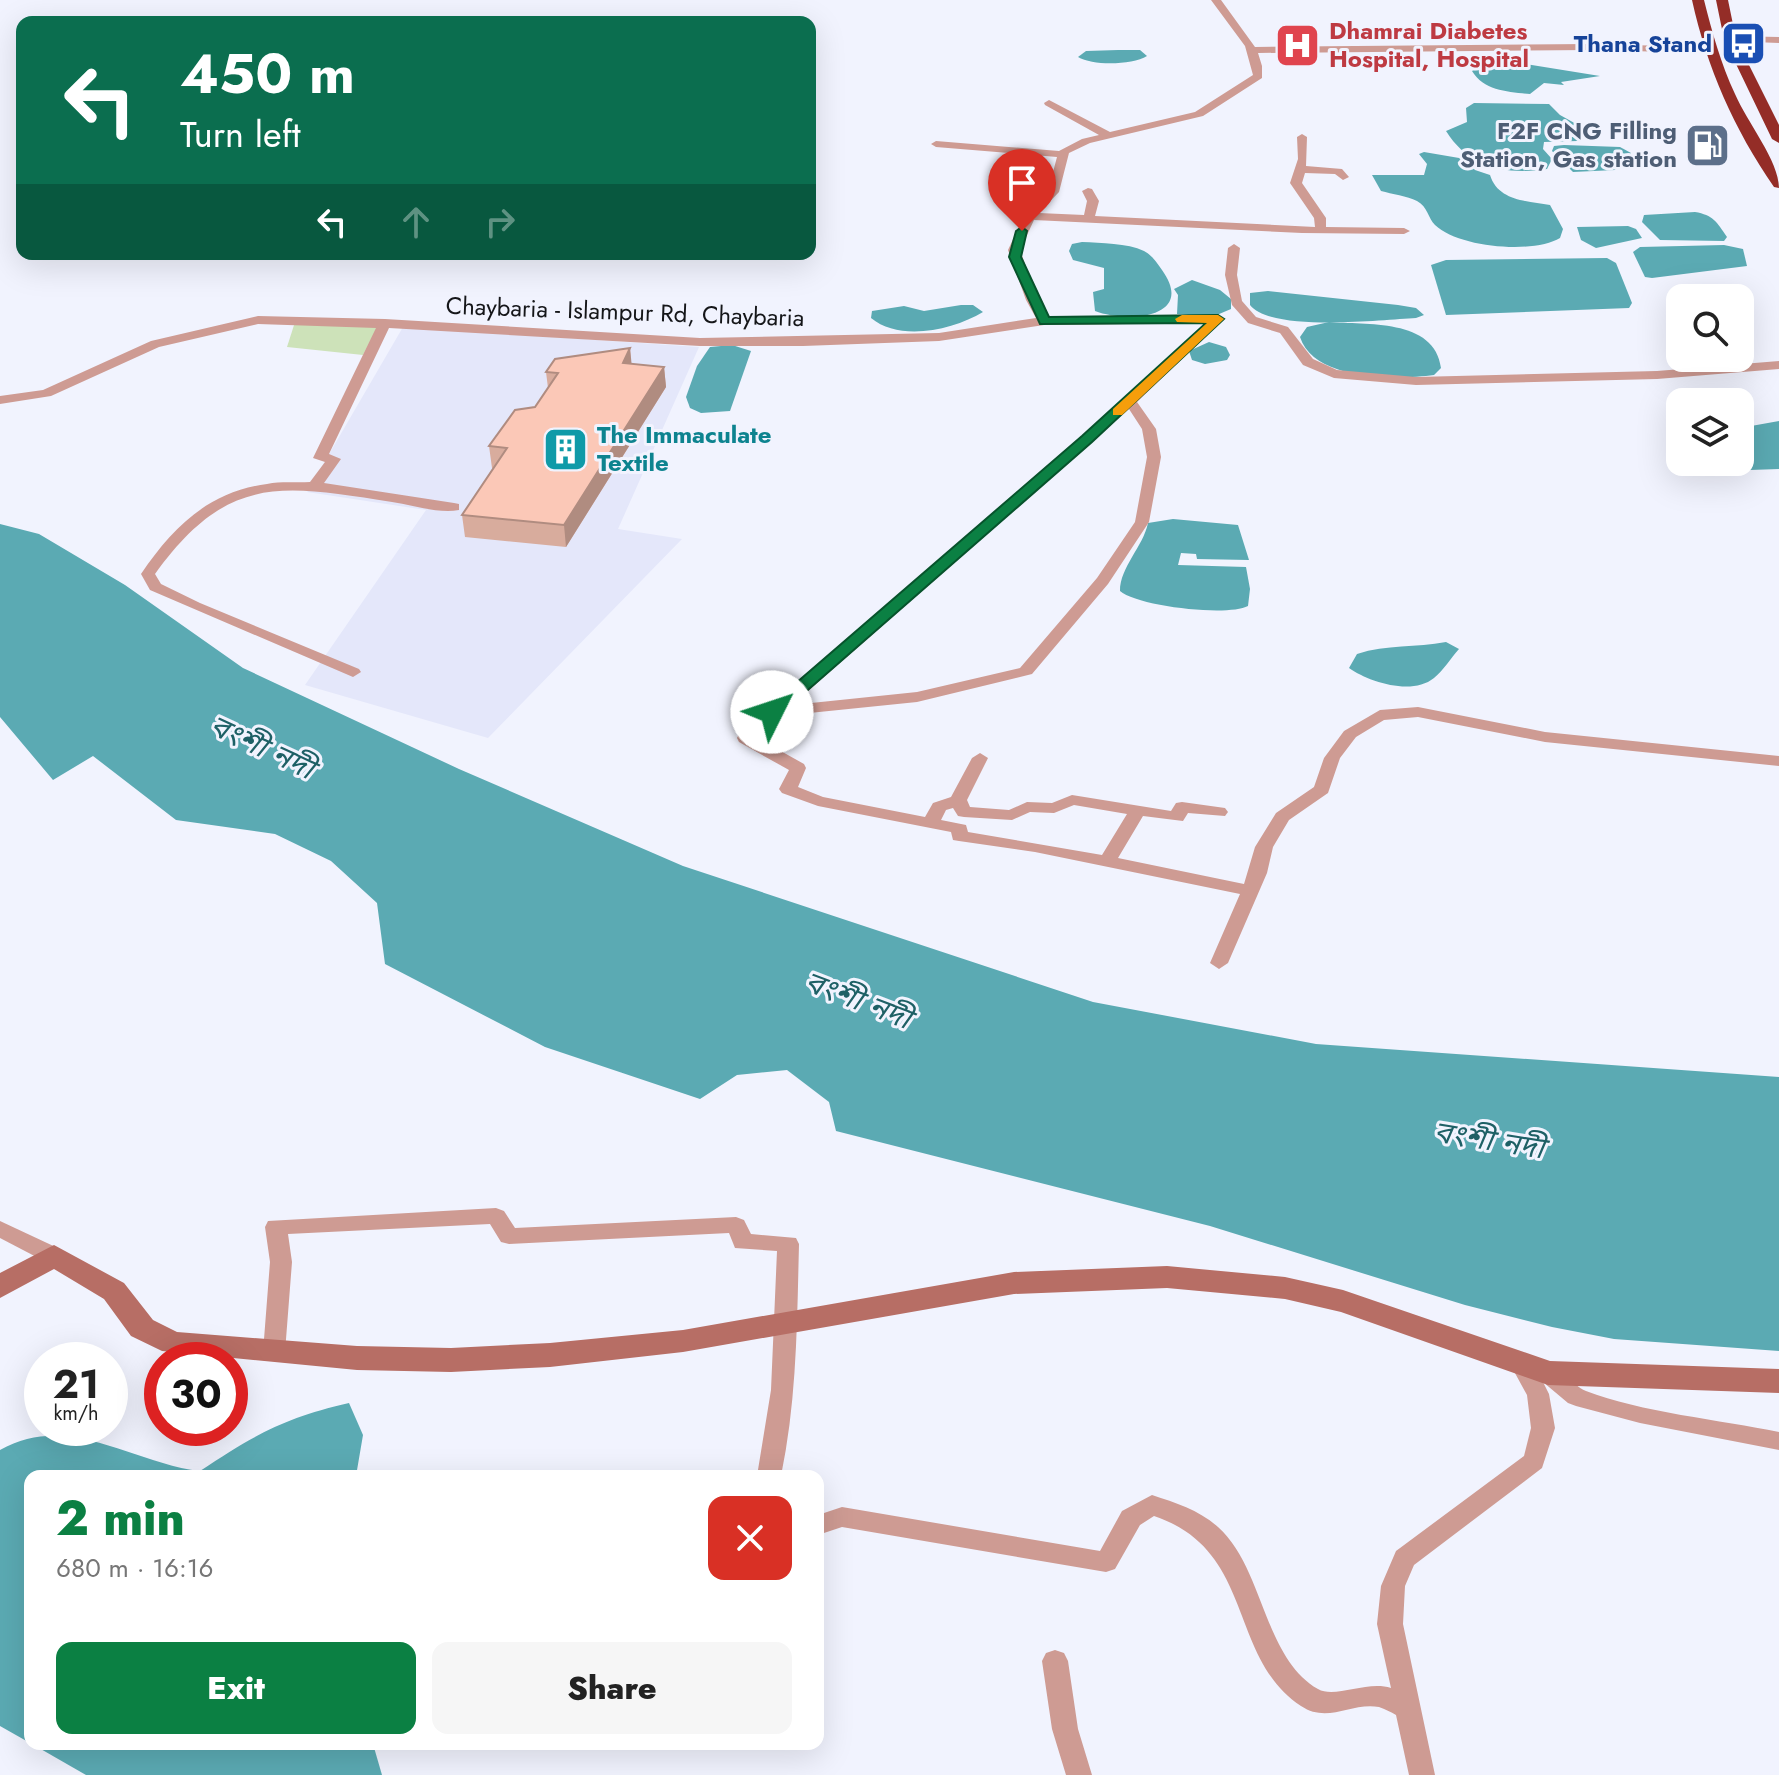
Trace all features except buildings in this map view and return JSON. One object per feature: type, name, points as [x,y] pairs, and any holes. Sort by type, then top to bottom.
[{"type":"highway","points":[[1698,0],[1709,50],[1729,99],[1779,184]]},
{"type":"highway","points":[[1710,0],[1725,56],[1743,101],[1779,164]]},
{"type":"highway","points":[[1722,0],[1730,39],[1779,139]]},
{"type":"street","points":[[1044,321],[1014,250],[1030,216],[1053,192],[1062,154],[1069,147],[1199,114],[1258,76],[1252,50],[1239,26],[1216,0]]},
{"type":"street","points":[[1730,39],[1779,40]]},
{"type":"street","points":[[1252,50],[1590,47],[1709,50]]},
{"type":"street","points":[[1049,103],[1110,136]]},
{"type":"street","points":[[1302,137],[1297,185],[1320,218],[1321,230]]},
{"type":"street","points":[[936,144],[1062,154]]},
{"type":"street","points":[[1300,169],[1338,171],[1343,177]]},
{"type":"street","points":[[1088,191],[1093,201],[1088,220]]},
{"type":"street","points":[[1030,216],[1404,231]]},
{"type":"street","points":[[1234,248],[1232,286],[1236,302],[1252,320],[1284,330],[1308,362],[1320,370],[1361,379],[1657,375],[1779,365]]},
{"type":"street","points":[[1218,319],[1130,401],[745,738],[798,768],[788,789],[818,801],[960,829],[959,836],[979,841],[1035,847],[1249,890]]},
{"type":"street","name":"Chaybaria - Islampur Rd, Chaybaria","points":[[0,400],[46,393],[155,344],[258,320],[385,323],[700,342],[803,342],[939,337],[1044,321],[1252,320]]},
{"type":"street","points":[[315,486],[334,459],[320,458],[385,323]]},
{"type":"street","points":[[772,712],[917,697],[1026,671],[1103,581],[1142,522],[1154,457],[1149,429],[1130,401]]},
{"type":"street","points":[[353,672],[155,587],[148,574],[179,532],[203,509],[231,495],[315,486],[454,507]]},
{"type":"street","points":[[1219,963],[1258,873],[1264,847],[1282,817],[1322,789],[1332,758],[1350,734],[1380,715],[1418,712],[1545,737],[1779,761]]},
{"type":"street","points":[[931,823],[939,807],[958,800],[980,758]]},
{"type":"street","points":[[958,800],[964,812],[1012,815],[1027,807],[1054,808],[1072,800],[1177,817],[1182,807],[1219,812]]},
{"type":"street","points":[[1107,862],[1138,810]]},
{"type":"street","points":[[274,1352],[281,1262],[276,1227],[496,1216],[509,1236],[736,1225],[743,1242],[788,1244],[786,1324],[775,1452],[770,1470]]},
{"type":"street","points":[[0,1229],[114,1291],[142,1328],[155,1336],[190,1346],[451,1360],[683,1341],[1014,1283],[1167,1277],[1285,1288],[1343,1301],[1449,1336],[1534,1369],[1586,1377],[1779,1381]]},
{"type":"street","points":[[0,1287],[54,1256]]},
{"type":"street","points":[[1534,1369],[1576,1397],[1640,1414],[1779,1441]]},
{"type":"street","points":[[1422,1775],[1390,1624],[1393,1586],[1405,1558],[1534,1461],[1543,1428],[1534,1369]]},
{"type":"street","points":[[824,1523],[842,1517],[1106,1562],[1131,1518],[1152,1505],[1178,1510],[1213,1534],[1235,1567],[1285,1674],[1310,1699],[1344,1703],[1377,1695],[1407,1707]]},
{"type":"street","points":[[1055,1661],[1065,1729],[1079,1775]]},
{"type":"shaded area","points":[[403,327],[699,347],[618,529],[682,539],[488,738],[305,685],[426,510],[307,492]]},
{"type":"green space","points":[[295,322],[378,326],[363,355],[287,347]]},
{"type":"water","points":[[1140,50],[1147,56],[1132,61],[1093,62],[1078,57],[1086,51]]},
{"type":"water","points":[[1520,63],[1600,76],[1561,82],[1564,85],[1544,83],[1530,94],[1490,87],[1472,71],[1484,64]]},
{"type":"water","points":[[1474,103],[1549,104],[1560,115],[1596,135],[1577,141],[1544,142],[1543,149],[1552,159],[1547,169],[1517,171],[1490,166],[1466,153],[1446,131],[1467,122],[1466,108]]},
{"type":"water","points":[[1554,146],[1620,147],[1631,153],[1631,160],[1615,170],[1573,172],[1552,151]]},
{"type":"water","points":[[1424,152],[1465,159],[1475,170],[1490,175],[1494,184],[1506,195],[1550,205],[1563,229],[1560,238],[1533,246],[1515,247],[1461,239],[1435,225],[1417,201],[1381,191],[1372,175],[1424,175],[1427,164],[1419,154]]},
{"type":"water","points":[[1695,212],[1714,220],[1727,237],[1724,241],[1660,240],[1642,222],[1644,215]]},
{"type":"water","points":[[1628,226],[1636,229],[1642,238],[1596,248],[1581,240],[1577,227]]},
{"type":"water","points":[[1072,244],[1130,246],[1144,251],[1162,270],[1170,286],[1171,299],[1164,308],[1139,316],[1123,317],[1095,311],[1093,292],[1104,289],[1104,268],[1073,260],[1069,251]]},
{"type":"water","points":[[1724,245],[1743,249],[1747,266],[1652,278],[1645,277],[1633,252],[1640,247]]},
{"type":"water","points":[[1607,258],[1616,263],[1632,303],[1629,308],[1446,315],[1431,265],[1446,260]]},
{"type":"water","points":[[1192,280],[1220,290],[1231,299],[1231,309],[1212,317],[1177,314],[1178,295],[1174,289]]},
{"type":"water","points":[[1268,291],[1398,305],[1416,308],[1424,315],[1353,322],[1280,319],[1250,305],[1250,293]]},
{"type":"water","points":[[973,305],[983,312],[957,324],[927,331],[897,330],[871,318],[872,311],[904,306],[924,311]]},
{"type":"water","points":[[1329,322],[1396,327],[1412,332],[1426,340],[1436,352],[1441,368],[1434,375],[1399,377],[1339,370],[1308,351],[1300,337],[1307,327]]},
{"type":"water","points":[[1209,342],[1226,347],[1230,355],[1227,360],[1205,364],[1192,360],[1189,351]]},
{"type":"water","points":[[732,345],[751,351],[730,411],[701,413],[690,408],[686,397],[697,366],[710,347]]},
{"type":"water","points":[[1779,421],[1779,469],[1754,470],[1754,425]]},
{"type":"water","points":[[1173,519],[1238,525],[1249,560],[1197,559],[1196,554],[1181,553],[1178,565],[1246,567],[1250,589],[1248,606],[1222,610],[1182,608],[1144,601],[1120,591],[1124,574],[1148,523]]},
{"type":"water","name":"বংশী নদী","points":[[0,524],[39,534],[125,585],[243,668],[459,769],[683,866],[1093,1002],[1316,1044],[1779,1077],[1779,1351],[1614,1339],[1552,1327],[1465,1305],[1210,1226],[836,1131],[829,1102],[787,1070],[737,1075],[700,1099],[545,1047],[385,964],[377,903],[331,861],[275,834],[176,820],[93,756],[53,780],[0,717]]},
{"type":"water","points":[[1446,642],[1459,649],[1437,675],[1414,686],[1379,682],[1349,668],[1357,654],[1368,651]]},
{"type":"water","points":[[349,1403],[363,1435],[357,1470],[202,1470],[239,1446],[248,1446],[248,1441],[270,1429]]},
{"type":"water","points":[[24,1439],[24,1446],[110,1446],[195,1470],[24,1470],[24,1740],[0,1726],[0,1450]]},
{"type":"water","points":[[42,1750],[375,1750],[382,1775],[86,1775]]},
{"type":"slow traffic","points":[[1117,412],[1218,319],[1182,319]]},
{"type":"place","name":"Thana Stand","points":[[1743,44]]},
{"type":"place","name":"Dhamrai Diabetes Hospital, Hospital","points":[[1298,45]]},
{"type":"place","name":"F2F CNG Filling Station, Gas station","points":[[1708,145]]},
{"type":"place","name":"The Immaculate Textile","points":[[566,449]]},
{"type":"route","points":[[772,712],[1087,439],[1218,319],[1044,321],[1015,257],[1014,250],[1022,231]]}]
